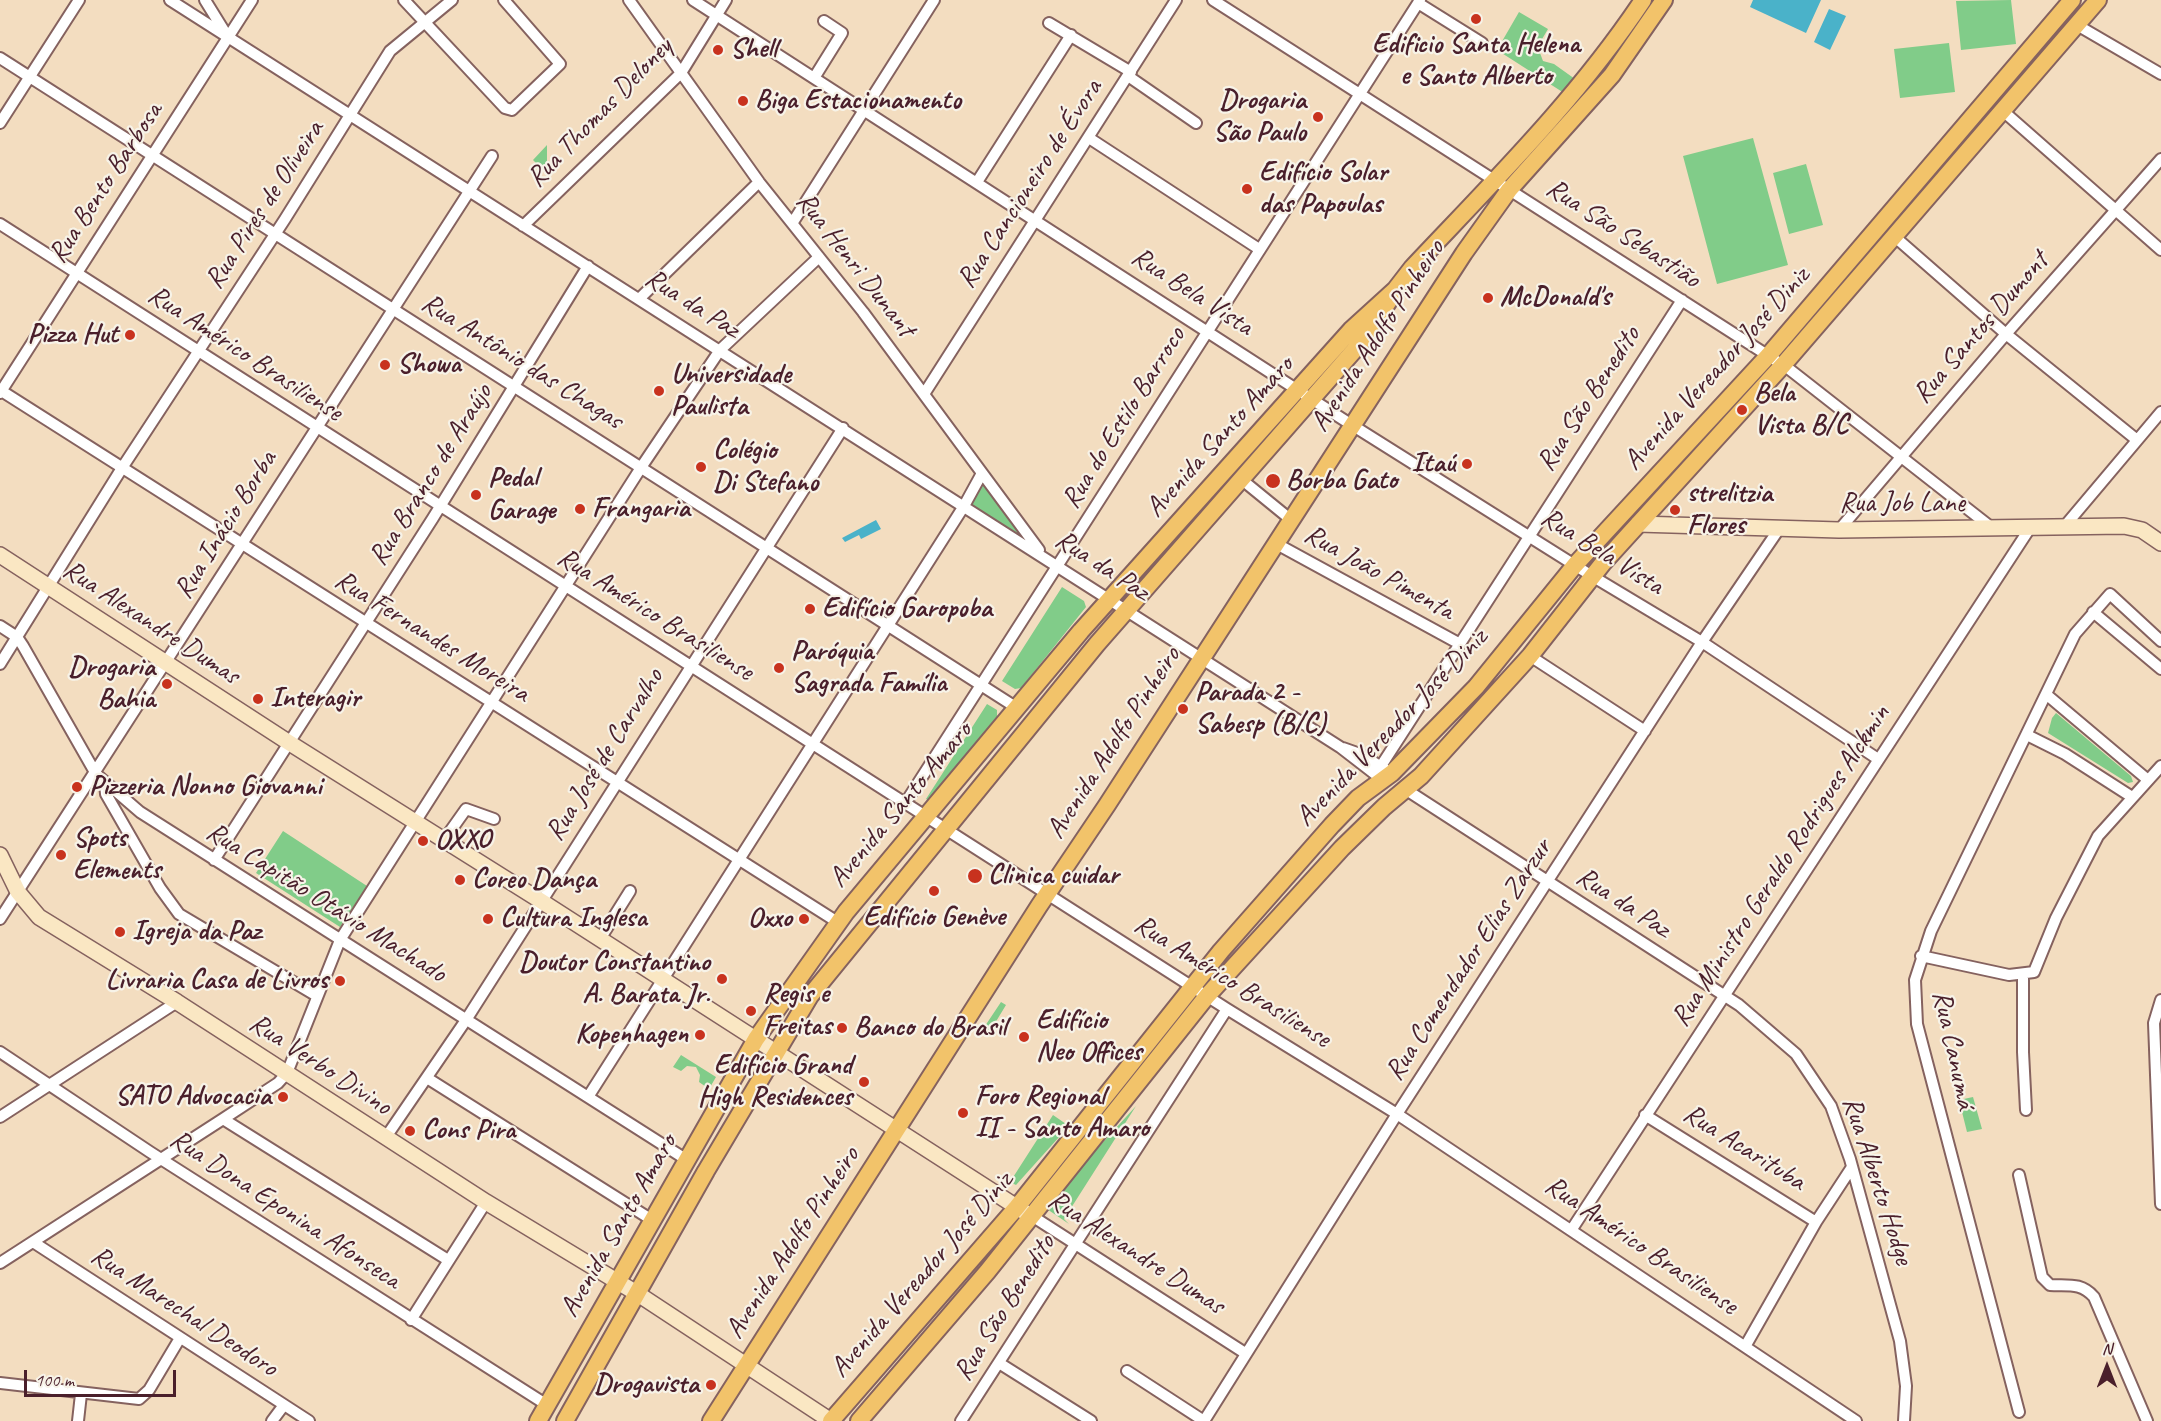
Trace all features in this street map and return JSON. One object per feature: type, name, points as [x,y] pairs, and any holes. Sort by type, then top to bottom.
[{"type":"main road","name":"Avenida Santo Amaro","points":[[565,1421],[775,1052],[810,996],[1034,719],[1241,479],[1367,313],[1395,290],[1563,106],[1622,31],[1643,0]]},
{"type":"main road","points":[[1509,190],[1612,75],[1664,0]]},
{"type":"main road","name":"Avenida Vereador José Diniz","points":[[859,1421],[959,1306],[1024,1212],[1192,985],[1332,825],[1476,687],[1575,565],[1768,356],[2072,0]]},
{"type":"main road","name":"Avenida Vereador José Diniz","points":[[831,1421],[1024,1212],[1208,996],[1342,848],[1421,776],[1530,656],[1592,576],[1783,365],[2098,0]]},
{"type":"main road","name":"Avenida Adolfo Pinheiro","points":[[711,1421],[1047,894],[1290,519],[1464,253],[1509,190]]},
{"type":"main road","name":"Avenida Santo Amaro","points":[[538,1421],[756,1039],[839,923],[1109,599],[1306,393]]},
{"type":"main road","points":[[1017,708],[1034,719]]},
{"type":"street","points":[[0,123],[79,0]]},
{"type":"street","name":"Rua da Paz","points":[[170,0],[843,428],[1201,659],[1386,774]]},
{"type":"street","points":[[206,0],[228,37]]},
{"type":"street","name":"Rua Bento Barbosa","points":[[0,391],[252,0]]},
{"type":"street","points":[[404,0],[505,108],[515,109],[560,66],[558,59],[504,0]]},
{"type":"street","name":"Rua Pires de Oliveira","points":[[0,664],[122,468],[199,352],[390,51],[452,0]]},
{"type":"street","name":"Rua Henri Dunant","points":[[629,0],[759,182],[793,222],[924,394],[981,475],[1046,559]]},
{"type":"street","name":"Rua Bela Vista","points":[[693,0],[1353,425],[1592,576],[1702,642],[1878,759]]},
{"type":"street","name":"Rua Thomas Deloney","points":[[523,225],[681,73],[726,0]]},
{"type":"street","points":[[793,222],[934,0]]},
{"type":"street","name":"Rua Cancioneiro de Évora","points":[[924,394],[1176,0]]},
{"type":"street","name":"Rua São Sebastião","points":[[1213,0],[1783,365],[1903,456],[1992,529]]},
{"type":"street","points":[[1419,2],[1482,43]]},
{"type":"street","name":"Rua do Estilo Barroco","points":[[906,802],[1419,2]]},
{"type":"street","points":[[814,78],[842,33],[824,21]]},
{"type":"street","points":[[1049,23],[1130,74],[1196,123]]},
{"type":"street","points":[[2077,25],[2161,74]]},
{"type":"street","points":[[977,182],[1071,35]]},
{"type":"street","name":"Rua Antônio das Chagas","points":[[0,58],[642,466],[1017,708]]},
{"type":"street","points":[[2003,111],[2161,250]]},
{"type":"street","points":[[1089,138],[1259,249]]},
{"type":"street","name":"Rua Inácio Borba","points":[[0,919],[167,664],[492,156]]},
{"type":"street","name":"Rua Santos Dumont","points":[[1839,530],[2006,334],[2161,159]]},
{"type":"street","points":[[639,299],[759,182]]},
{"type":"street","name":"Rua Américo Brasiliense","points":[[0,224],[316,429],[813,742],[1227,1009],[1397,1114],[1746,1345],[1856,1421]]},
{"type":"street","points":[[1895,237],[2006,334],[2137,440]]},
{"type":"street","points":[[0,1263],[224,1119],[278,1083],[287,1073],[340,940],[642,466],[720,350],[819,257]]},
{"type":"street","name":"Rua Branco de Araújo","points":[[214,860],[440,507],[588,266]]},
{"type":"street","name":"Rua São Benedito","points":[[1386,774],[1460,644],[1682,300]]},
{"type":"street","name":"Rua Fernandes Moreira","points":[[0,391],[737,861],[839,923]]},
{"type":"street","points":[[2064,526],[2161,412]]},
{"type":"street","name":"Rua José de Carvalho","points":[[386,1137],[466,1020],[843,428]]},
{"type":"street","points":[[588,1097],[964,506],[981,475]]},
{"type":"street","points":[[1241,479],[1290,519]]},
{"type":"street","name":"Rua Job Lane","points":[[1638,525],[1839,530],[2133,527],[2161,543]]},
{"type":"street","name":"Rua Ministro Geraldo Rodrigues Alckmin","points":[[1572,1229],[2030,528]]},
{"type":"street","name":"Rua Comendador Elias Zarzur","points":[[1204,1421],[1397,1114],[1702,642],[1779,529]]},
{"type":"street","name":"Rua João Pimenta","points":[[1275,543],[1460,644]]},
{"type":"street","name":"Rua Alexandre Dumas","points":[[0,555],[288,742],[600,939],[1245,1353]]},
{"type":"street","name":"Rua Canumá","points":[[2019,1412],[1917,1024],[1914,991],[1921,956],[2075,633],[2110,594],[2161,641]]},
{"type":"street","points":[[2093,612],[2161,669]]},
{"type":"street","name":"Rua Capitão Otávio Machado","points":[[0,626],[18,637],[96,774],[140,812],[687,1160]]},
{"type":"street","points":[[1530,656],[1645,730]]},
{"type":"street","points":[[2047,695],[2148,780]]},
{"type":"street","points":[[2028,735],[2065,754],[2132,797]]},
{"type":"street","points":[[1921,956],[2023,975],[2037,968],[2056,918],[2098,836],[2161,766]]},
{"type":"street","points":[[105,784],[106,794],[123,824],[164,895],[179,914],[316,996]]},
{"type":"street","name":"Rua da Paz","points":[[1405,789],[1725,996]]},
{"type":"street","points":[[444,840],[466,809],[494,819]]},
{"type":"street","points":[[123,824],[128,814],[140,812]]},
{"type":"street","name":"Rua Verbo Divino","points":[[0,855],[18,892],[39,917],[177,1002],[486,1202],[618,1281],[831,1421]]},
{"type":"street","points":[[600,939],[630,891]]},
{"type":"street","points":[[2023,975],[2026,1110]]},
{"type":"street","name":"Rua Alberto Hodge","points":[[1725,996],[1769,1028],[1796,1054],[1831,1106],[1852,1167],[1900,1341],[1906,1386],[1904,1421]]},
{"type":"street","points":[[2161,1000],[2154,1023],[2161,1204]]},
{"type":"street","points":[[0,1117],[177,1002]]},
{"type":"street","name":"Rua São Benedito","points":[[961,1421],[1227,1009]]},
{"type":"street","name":"Rua Dona Eponina Afonseca","points":[[0,1052],[411,1320],[548,1405]]},
{"type":"street","points":[[428,1078],[652,1220]]},
{"type":"street","name":"Rua Acarituba","points":[[1645,1115],[1816,1222]]},
{"type":"street","points":[[224,1119],[448,1260]]},
{"type":"street","points":[[1746,1345],[1816,1222],[1852,1167]]},
{"type":"street","points":[[2019,1175],[2042,1277],[2050,1285],[2079,1286],[2094,1297],[2147,1421]]},
{"type":"street","points":[[411,1320],[486,1202]]},
{"type":"street","name":"Rua Marechal Deodoro","points":[[33,1242],[309,1421]]},
{"type":"street","points":[[0,1383],[134,1399],[143,1396],[180,1338]]},
{"type":"street","points":[[999,1363],[1091,1421]]},
{"type":"street","points":[[1126,1371],[1204,1421]]},
{"type":"street","points":[[78,1421],[81,1394]]},
{"type":"street","points":[[272,1421],[284,1405]]},
{"type":"green space","points":[[2011,0],[2016,44],[1961,50],[1956,1]]},
{"type":"green space","points":[[1519,12],[1548,29],[1535,51],[1540,53],[1543,61],[1554,64],[1575,79],[1564,93],[1497,50]]},
{"type":"green space","points":[[1949,43],[1955,92],[1900,98],[1894,49]]},
{"type":"green space","points":[[1753,138],[1788,265],[1717,284],[1683,156]]},
{"type":"green space","points":[[547,145],[547,174],[533,160]]},
{"type":"green space","points":[[1806,164],[1823,225],[1789,234],[1773,173]]},
{"type":"green space","points":[[982,478],[1029,545],[968,506]]},
{"type":"green space","points":[[1062,587],[1084,601],[1086,607],[1021,688],[1015,689],[1002,681]]},
{"type":"green space","points":[[987,704],[997,710],[997,717],[928,800],[926,799]]},
{"type":"green space","points":[[2056,713],[2131,776],[2133,782],[2128,783],[2048,733],[2052,718]]},
{"type":"green space","points":[[283,831],[367,886],[340,927],[256,873]]},
{"type":"green space","points":[[1001,1002],[1006,1005],[989,1033],[983,1029]]},
{"type":"green space","points":[[681,1055],[716,1077],[709,1089],[699,1082],[700,1075],[696,1067],[687,1066],[681,1071],[673,1067]]},
{"type":"green space","points":[[1973,1097],[1982,1129],[1967,1132],[1959,1100]]},
{"type":"green space","points":[[1136,1106],[1064,1219],[1069,1224],[1044,1207]]},
{"type":"green space","points":[[1053,1115],[1069,1126],[1016,1185],[1010,1182]]},
{"type":"water","points":[[1753,0],[1821,0],[1806,33],[1750,7]]},
{"type":"water","points":[[1829,9],[1846,16],[1830,50],[1814,42]]},
{"type":"water","points":[[876,520],[881,529],[861,539],[859,535],[845,542],[842,538]]},
{"type":"place","name":"Edificio Santa Helena e Santo Alberto","points":[[1476,19]]},
{"type":"place","name":"Shell","points":[[718,50]]},
{"type":"place","name":"Biga Estacionamento","points":[[743,101]]},
{"type":"place","name":"Drogaria São Paulo","points":[[1318,117]]},
{"type":"place","name":"Edifício Solar das Papoulas","points":[[1247,189]]},
{"type":"place","name":"McDonald's","points":[[1488,298]]},
{"type":"place","name":"Pizza Hut","points":[[130,335]]},
{"type":"place","name":"Showa","points":[[385,365]]},
{"type":"place","name":"Universidade Paulista","points":[[659,391]]},
{"type":"place","name":"Bela Vista B/C","points":[[1742,410]]},
{"type":"place","name":"Itaú","points":[[1467,464]]},
{"type":"place","name":"Colégio Di Stefano","points":[[701,467]]},
{"type":"place","name":"Borba Gato","points":[[1273,481]]},
{"type":"place","name":"Pedal Garage","points":[[476,495]]},
{"type":"place","name":"Frangaria","points":[[580,509]]},
{"type":"place","name":"strelitzia Flores","points":[[1675,510]]},
{"type":"place","name":"Edifício Garopoba","points":[[810,609]]},
{"type":"place","name":"Paróquia Sagrada Família","points":[[779,668]]},
{"type":"place","name":"Drogaria Bahia","points":[[167,684]]},
{"type":"place","name":"Interagir","points":[[258,699]]},
{"type":"place","name":"Parada 2 - Sabesp (B/C)","points":[[1183,709]]},
{"type":"place","name":"Pizzeria Nonno Giovanni","points":[[77,787]]},
{"type":"place","name":"OXXO","points":[[423,841]]},
{"type":"place","name":"Spots Elements","points":[[61,855]]},
{"type":"place","name":"Clinica cuidar","points":[[975,876]]},
{"type":"place","name":"Coreo Dança","points":[[460,880]]},
{"type":"place","name":"Edifício Genève","points":[[934,891]]},
{"type":"place","name":"Cultura Inglesa","points":[[488,919]]},
{"type":"place","name":"Oxxo","points":[[804,919]]},
{"type":"place","name":"Igreja da Paz","points":[[120,932]]},
{"type":"place","name":"Doutor Constantino A. Barata Jr.","points":[[722,979]]},
{"type":"place","name":"Livraria Casa de Livros","points":[[340,981]]},
{"type":"place","name":"Regis e Freitas","points":[[751,1011]]},
{"type":"place","name":"Banco do Brasil","points":[[842,1028]]},
{"type":"place","name":"Kopenhagen","points":[[700,1035]]},
{"type":"place","name":"Edifício Neo Offices","points":[[1024,1037]]},
{"type":"place","name":"Edifício Grand High Residences","points":[[864,1082]]},
{"type":"place","name":"SATO Advocacia","points":[[283,1097]]},
{"type":"place","name":"Foro Regional II - Santo Amaro","points":[[963,1113]]},
{"type":"place","name":"Cons Pira","points":[[410,1131]]},
{"type":"place","name":"Drogavista","points":[[711,1385]]}]
